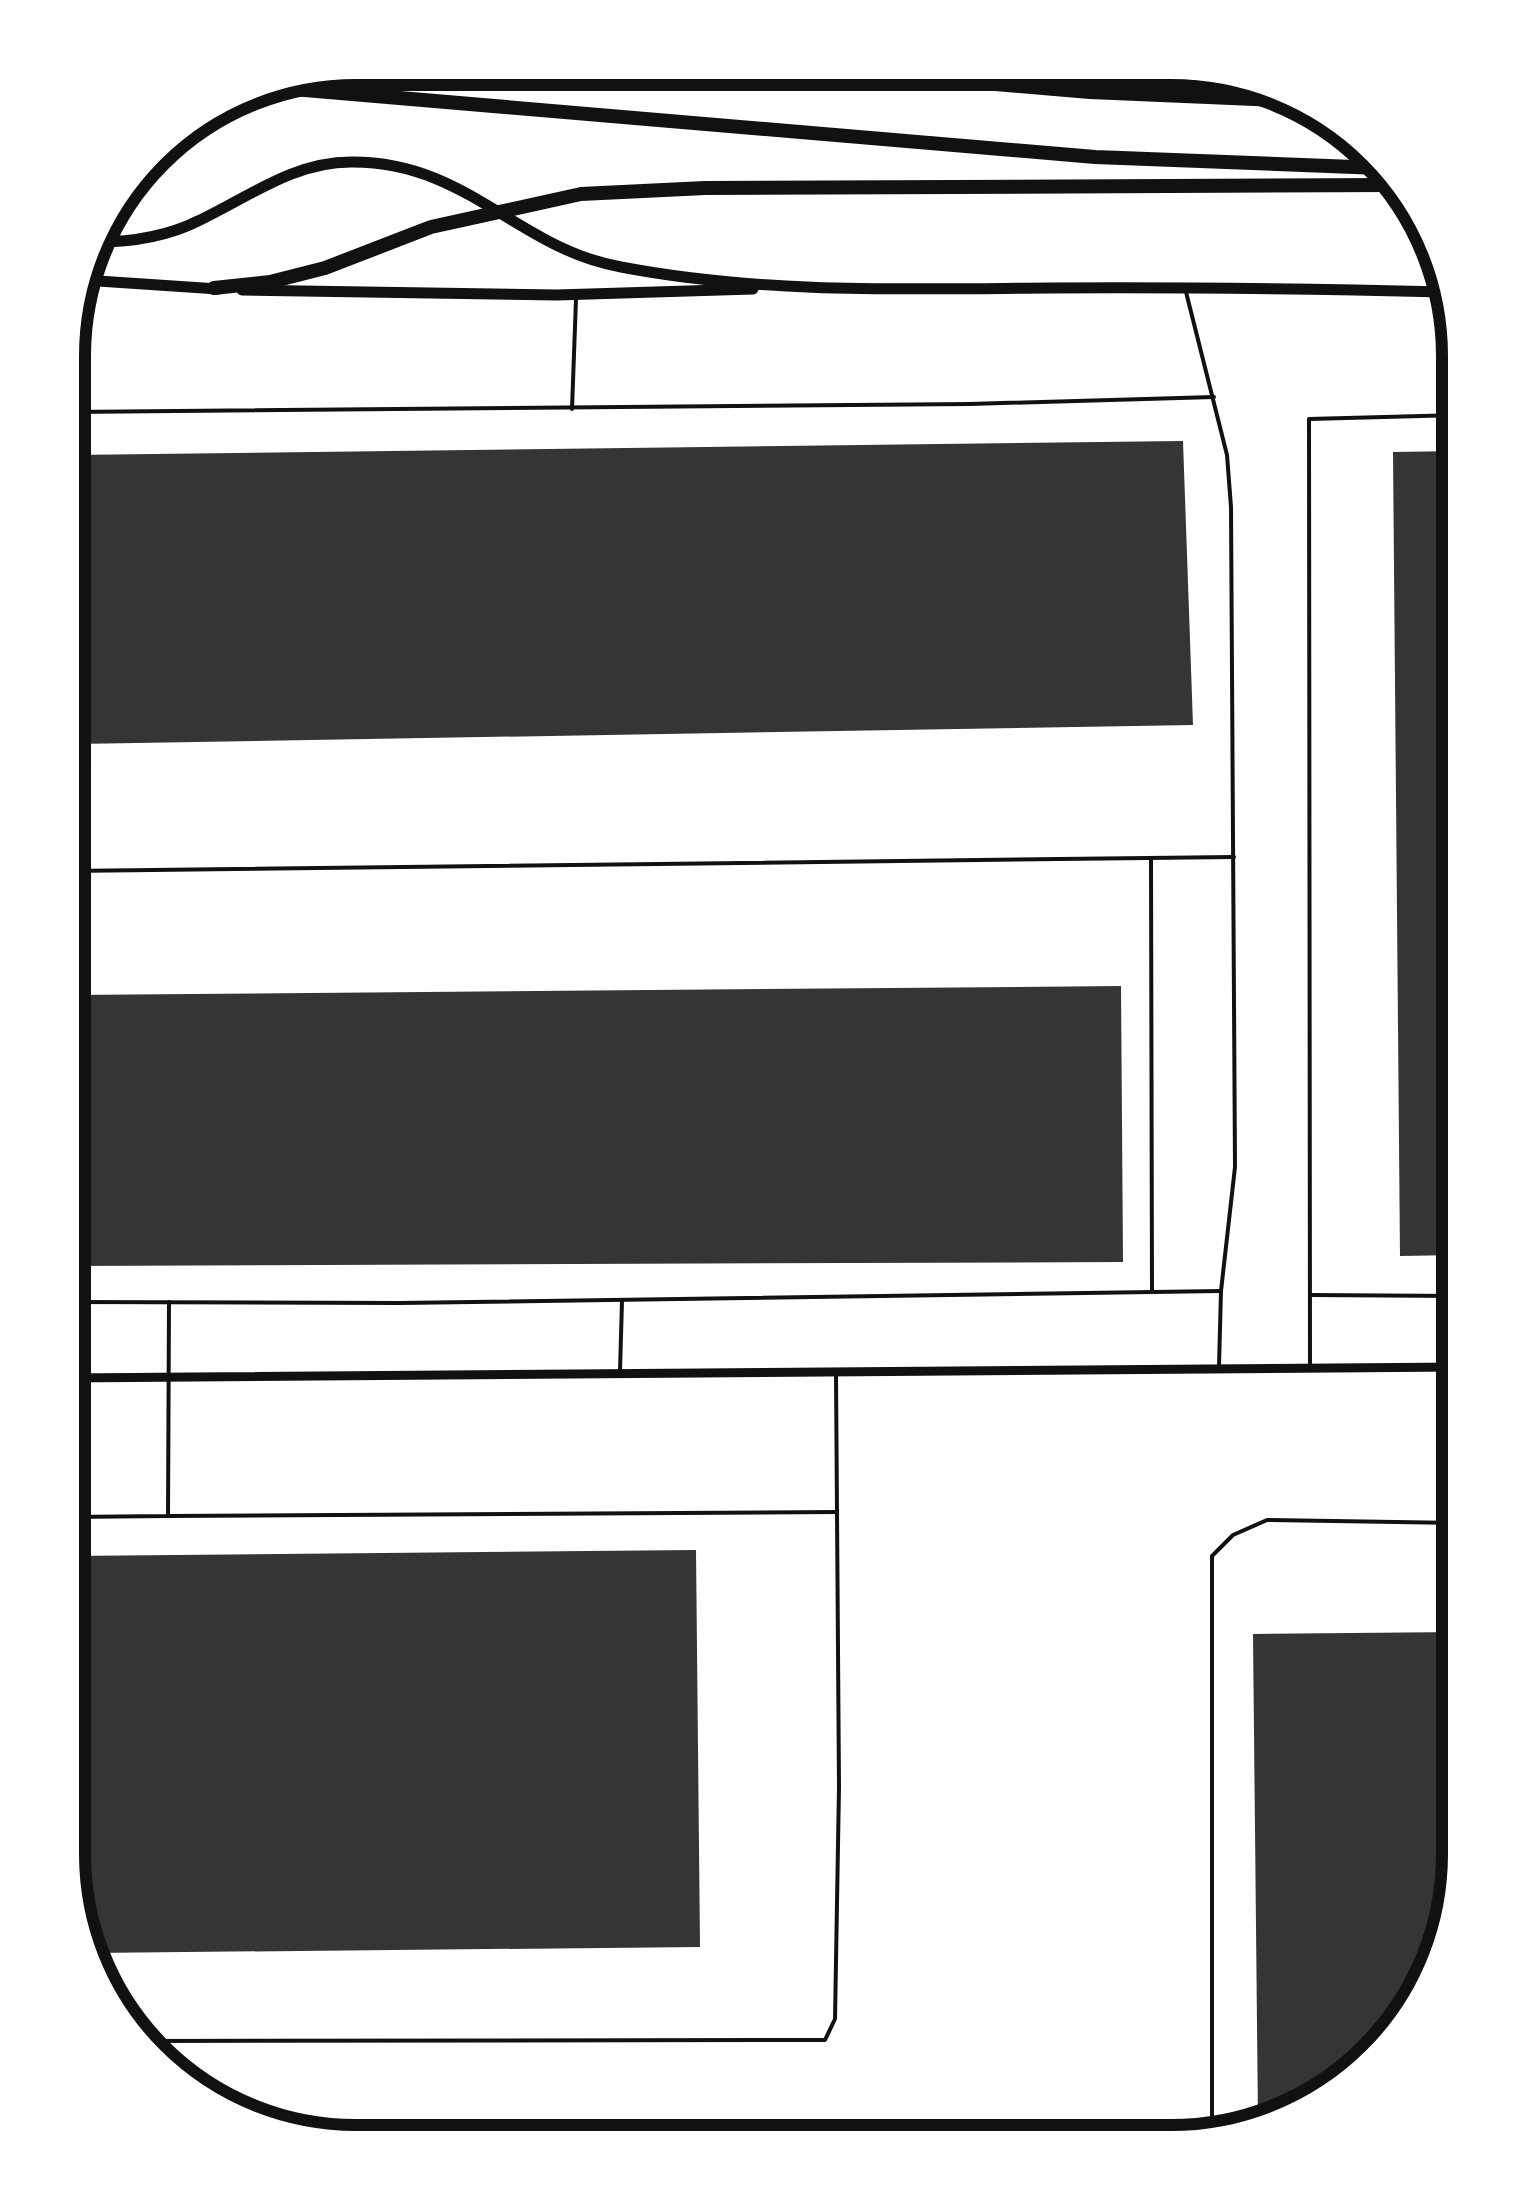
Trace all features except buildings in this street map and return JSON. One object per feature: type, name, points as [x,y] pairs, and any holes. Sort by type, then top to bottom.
[{"type":"main road","points":[[1039,85],[1255,99]]},
{"type":"main road","points":[[1117,85],[1203,97]]},
{"type":"main road","points":[[306,90],[1057,154],[1366,167]]},
{"type":"main road","points":[[214,288],[270,282],[325,268],[431,227],[497,209],[580,194],[642,190],[1381,185]]},
{"type":"street","points":[[112,241],[161,236],[315,165],[385,164],[446,179],[536,237],[575,255],[619,267],[709,280],[822,287]]},
{"type":"street","points":[[96,281],[214,288],[576,294],[822,287],[1434,292]]},
{"type":"street","points":[[85,1378],[1441,1366]]},
{"type":"lane","points":[[1185,287],[1228,455],[1231,508],[1235,1166],[1221,1291],[1219,1368]]},
{"type":"lane","points":[[572,409],[576,294]]},
{"type":"lane","points":[[85,412],[572,409],[1214,397]]},
{"type":"lane","points":[[1310,1368],[1308,418],[1442,415]]},
{"type":"lane","points":[[85,870],[1234,857]]},
{"type":"lane","points":[[1151,858],[1152,1292]]},
{"type":"lane","points":[[85,1302],[622,1300],[1221,1291]]},
{"type":"lane","points":[[1310,1295],[1441,1296]]},
{"type":"lane","points":[[620,1371],[622,1300]]},
{"type":"lane","points":[[168,1516],[169,1302]]},
{"type":"lane","points":[[160,2041],[825,2040],[835,2019],[836,1370]]},
{"type":"lane","points":[[85,1517],[838,1512]]},
{"type":"lane","points":[[1212,2122],[1208,1572],[1212,1556],[1233,1535],[1267,1520],[1441,1523]]},
{"type":"lane","points":[[622,2125],[827,2120],[827,2125]]}]
